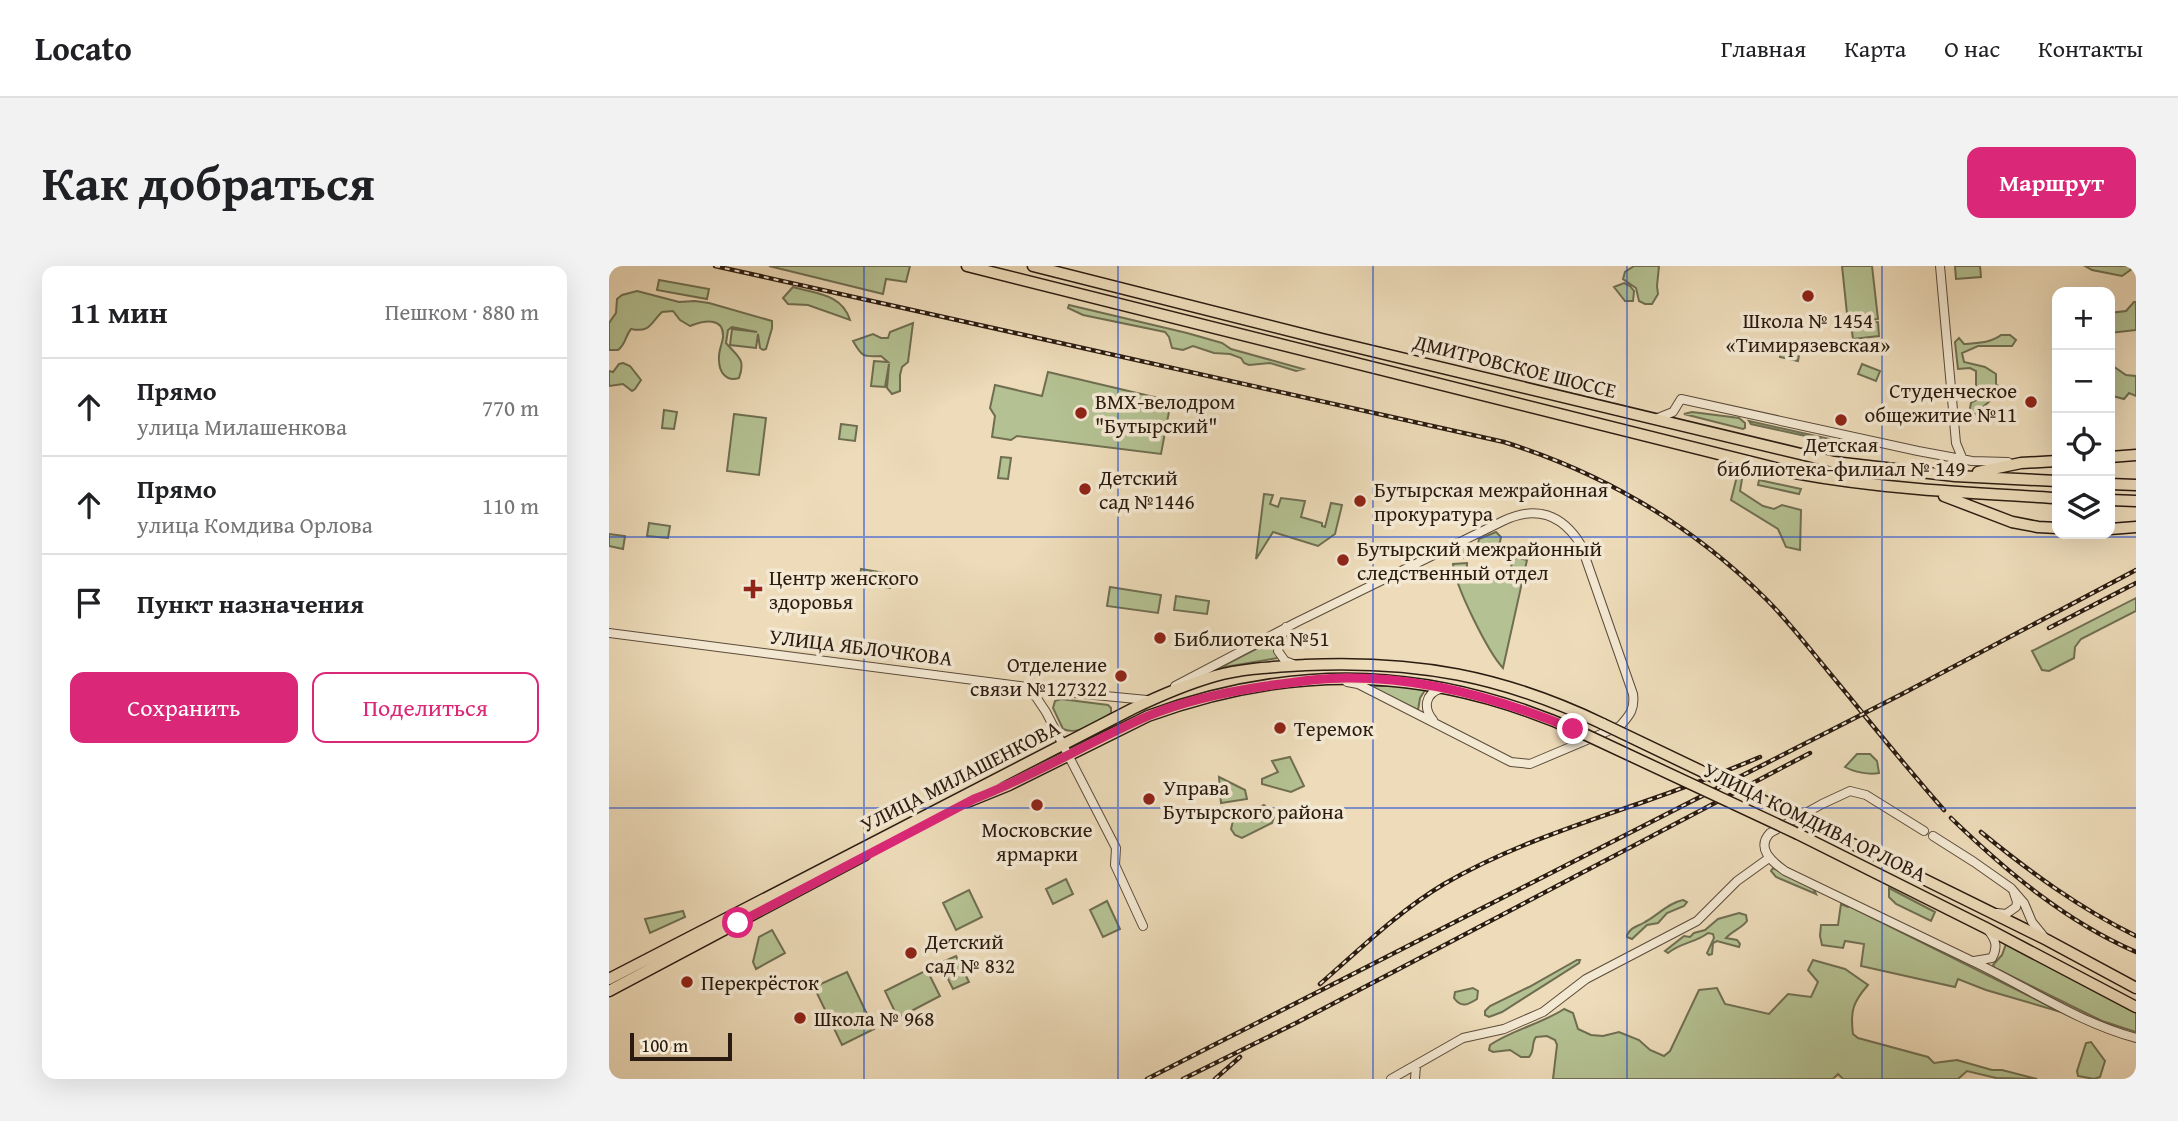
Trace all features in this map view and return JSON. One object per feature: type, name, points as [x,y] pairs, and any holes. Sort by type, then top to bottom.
[{"type":"main road","name":"ДМИТРОВСКОЕ ШОССЕ","points":[[967,266],[988,268],[1795,473],[1858,484],[1924,491]]},
{"type":"main road","name":"ДМИТРОВСКОЕ ШОССЕ","points":[[1033,266],[1321,339],[1834,462],[1955,476],[2052,481]]},
{"type":"main road","points":[[2115,457],[2136,455]]},
{"type":"main road","points":[[1955,476],[2021,463],[2052,461]]},
{"type":"main road","points":[[2115,484],[2136,485]]},
{"type":"main road","points":[[1924,491],[2052,498]]},
{"type":"main road","points":[[1924,491],[1957,500],[2012,522],[2052,528]]},
{"type":"main road","points":[[2115,500],[2136,501]]},
{"type":"main road","points":[[2115,529],[2136,527]]},
{"type":"main road","name":"УЛИЦА МИЛАШЕНКОВА","points":[[609,991],[946,813],[1009,785],[1132,709],[1155,698],[1217,676],[1257,668],[1342,664],[1395,665],[1471,677]]},
{"type":"main road","name":"УЛИЦА КОМДИВА ОРЛОВА","points":[[1471,677],[1542,697],[1603,724],[2047,940],[2136,988]]},
{"type":"main road","name":"УЛИЦА МИЛАШЕНКОВА","points":[[609,979],[1065,750],[1170,708],[1222,693],[1327,678],[1388,679],[1467,694]]},
{"type":"main road","name":"УЛИЦА КОМДИВА ОРЛОВА","points":[[1467,694],[1501,702],[1582,733],[1798,835],[1986,928],[2136,1007]]},
{"type":"street","points":[[1940,266],[1956,443],[1955,450],[1949,457]]},
{"type":"street","points":[[1650,419],[1673,412],[1681,399],[1963,460],[2021,463]]},
{"type":"street","points":[[1956,443],[1963,460]]},
{"type":"street","points":[[1155,698],[1180,682],[1286,627],[1512,517],[1534,512],[1558,520],[1575,536],[1587,559],[1633,694],[1634,704],[1630,715],[1620,726],[1530,764],[1524,764],[1511,762],[1358,684],[1327,678]]},
{"type":"street","points":[[1286,627],[1278,651],[1285,661],[1299,666]]},
{"type":"street","name":"УЛИЦА ЯБЛОЧКОВА","points":[[609,633],[1120,699],[1155,698]]},
{"type":"street","points":[[1018,685],[1036,696],[1046,712],[1117,848],[1115,865],[1143,926]]},
{"type":"street","points":[[1435,722],[1426,708],[1427,700],[1430,694],[1444,688]]},
{"type":"street","points":[[1046,712],[1047,698],[1060,691]]},
{"type":"street","points":[[1120,699],[1132,709],[1137,722]]},
{"type":"street","points":[[1924,831],[1865,795],[1850,791],[1770,833],[1764,842],[1765,852],[1784,871],[1973,961],[2082,1019],[2136,1038]]},
{"type":"street","points":[[1933,836],[2011,888],[2024,903],[2032,922],[2047,940]]},
{"type":"street","points":[[1391,1079],[1463,1038],[1504,1029],[1543,1012],[1586,979],[1697,921],[1737,881],[1769,858]]},
{"type":"street","points":[[1990,912],[2006,914],[2016,907],[2016,897],[2011,888]]},
{"type":"street","points":[[1973,961],[1987,960],[1996,952],[1996,943],[1986,928]]},
{"type":"street","points":[[1415,1079],[1416,1065]]},
{"type":"green space","points":[[769,266],[910,266],[906,282],[886,279],[883,294]]},
{"type":"green space","points":[[1634,266],[1659,266],[1658,294],[1652,304],[1639,301],[1636,288],[1623,279],[1625,272]]},
{"type":"green space","points":[[1842,266],[1872,266],[1878,319],[1848,323]]},
{"type":"green space","points":[[1955,266],[1980,266],[1981,277],[1956,279]]},
{"type":"green space","points":[[2085,266],[2136,266],[2122,276]]},
{"type":"green space","points":[[659,280],[709,289],[707,299],[657,290]]},
{"type":"green space","points":[[1624,283],[1634,291],[1633,301],[1625,301],[1614,287]]},
{"type":"green space","points":[[793,287],[835,300],[846,311],[850,320],[808,305],[788,304],[783,298]]},
{"type":"green space","points":[[637,291],[679,302],[709,303],[772,321],[766,349],[760,348],[758,334],[756,348],[730,345],[732,329],[757,332],[732,327],[728,330],[726,343],[740,359],[742,366],[739,378],[730,379],[722,372],[719,364],[723,337],[720,326],[706,322],[690,326],[680,320],[673,311],[662,312],[643,330],[631,329],[621,348],[609,350],[609,323],[616,313],[617,299]]},
{"type":"green space","points":[[2136,302],[2136,330],[2115,332],[2115,312],[2126,311]]},
{"type":"green space","points":[[1069,305],[1187,333],[1222,343],[1231,349],[1303,369],[1296,371],[1270,363],[1249,365],[1230,354],[1214,353],[1193,346],[1183,350],[1172,348],[1165,332],[1083,315],[1068,308]]},
{"type":"green space","points":[[1878,322],[1879,336],[1853,339],[1851,325]]},
{"type":"green space","points":[[913,323],[908,362],[902,367],[900,375],[900,391],[892,394],[887,388],[889,364],[885,387],[871,386],[874,361],[888,362],[881,356],[864,355],[853,341],[873,334],[888,338],[890,332]]},
{"type":"green space","points":[[2001,335],[2010,335],[2016,340],[2012,346],[1978,346],[1962,353],[1964,362],[1985,367],[1996,374],[1996,385],[2002,387],[2002,390],[1973,416],[1969,413],[1971,403],[1976,400],[1976,371],[1970,368],[1958,369],[1955,342],[1959,338],[1964,344],[1983,342]]},
{"type":"green space","points":[[1782,347],[1800,350],[1798,361],[1780,357]]},
{"type":"green space","points":[[623,363],[630,366],[641,380],[632,391],[623,384],[609,386],[609,371],[613,372]]},
{"type":"green space","points":[[1862,364],[1880,371],[1876,381],[1858,374]]},
{"type":"green space","points":[[2115,367],[2126,375],[2136,376],[2136,396],[2129,393],[2124,399],[2115,397]]},
{"type":"green space","name":"BMX-велодром \"Бутырский\"","points":[[1048,372],[1171,401],[1161,454],[1017,436],[1011,440],[992,437],[995,416],[990,408],[995,385],[1042,396]]},
{"type":"green space","points":[[664,410],[677,412],[674,429],[662,428]]},
{"type":"green space","points":[[1692,412],[1739,418],[1745,423],[1745,428],[1684,414]]},
{"type":"green space","points":[[734,414],[766,418],[759,475],[727,471]]},
{"type":"green space","points":[[1749,421],[1863,449],[1830,445],[1824,440],[1751,424]]},
{"type":"green space","points":[[841,424],[857,426],[855,441],[839,439]]},
{"type":"green space","points":[[1001,457],[1011,458],[1008,479],[998,478]]},
{"type":"green space","points":[[1728,469],[1743,473],[1740,491],[1763,506],[1774,509],[1782,505],[1801,510],[1800,550],[1786,547],[1778,529],[1731,500],[1737,476],[1727,473]]},
{"type":"green space","points":[[1759,480],[1801,489],[1799,494],[1758,485]]},
{"type":"green space","points":[[1264,494],[1273,495],[1270,504],[1278,507],[1281,498],[1305,501],[1301,517],[1322,523],[1325,527],[1331,503],[1342,505],[1335,534],[1318,546],[1273,532],[1256,559]]},
{"type":"green space","points":[[649,523],[670,526],[668,538],[647,536]]},
{"type":"green space","points":[[1496,532],[1501,537],[1495,547],[1478,544],[1479,539]]},
{"type":"green space","points":[[609,534],[625,536],[623,549],[609,546]]},
{"type":"green space","points":[[1468,544],[1474,551],[1473,558],[1451,558],[1451,554]]},
{"type":"green space","points":[[1513,557],[1527,560],[1503,668],[1473,618],[1453,564],[1467,563],[1467,569],[1472,570],[1471,575],[1501,581],[1503,572],[1510,573]]},
{"type":"green space","points":[[861,569],[892,574],[890,588],[859,584]]},
{"type":"green space","points":[[1110,587],[1161,595],[1158,613],[1107,606]]},
{"type":"green space","points":[[1176,596],[1209,601],[1207,614],[1174,610]]},
{"type":"green space","points":[[2136,598],[2136,611],[2081,639],[2075,647],[2074,658],[2049,671],[2042,670],[2032,651]]},
{"type":"green space","points":[[1272,641],[1278,658],[1219,668]]},
{"type":"green space","points":[[1368,686],[1396,686],[1425,690],[1418,710]]},
{"type":"green space","points":[[1061,699],[1108,705],[1111,713],[1088,727],[1069,731],[1063,729],[1053,708],[1055,701]]},
{"type":"green space","points":[[1857,754],[1870,754],[1877,761],[1879,773],[1862,773],[1845,767]]},
{"type":"green space","points":[[1290,757],[1304,786],[1291,792],[1262,784],[1262,779],[1278,772],[1272,761]]},
{"type":"green space","points":[[1219,777],[1245,790],[1247,799],[1221,803]]},
{"type":"green space","points":[[1264,805],[1274,817],[1272,823],[1242,838],[1235,835],[1231,829],[1233,821]]},
{"type":"green space","points":[[1773,868],[1813,888],[1816,894],[1776,877],[1771,871]]},
{"type":"green space","points":[[1066,879],[1073,894],[1053,904],[1046,889]]},
{"type":"green space","points":[[1889,888],[1935,912],[1931,921],[1896,904],[1889,897]]},
{"type":"green space","points":[[969,890],[982,917],[956,930],[943,903]]},
{"type":"green space","points":[[1683,900],[1687,902],[1684,906],[1667,913],[1658,923],[1647,925],[1632,939],[1627,937],[1633,928]]},
{"type":"green space","points":[[1107,901],[1120,929],[1103,937],[1090,910]]},
{"type":"green space","points":[[1841,904],[2061,1012],[1958,979],[1955,987],[1861,966],[1864,944],[1845,941],[1843,948],[1822,945],[1821,925],[1838,925]]},
{"type":"green space","points":[[683,911],[685,917],[650,933],[645,919]]},
{"type":"green space","points":[[1739,913],[1746,915],[1747,921],[1726,938],[1737,940],[1739,947],[1717,941],[1713,943],[1712,954],[1709,955],[1707,953],[1714,938],[1713,934],[1708,933],[1668,953],[1665,951],[1684,936],[1690,937],[1705,930],[1718,919]]},
{"type":"green space","points":[[772,930],[785,953],[756,969],[753,962],[759,937]]},
{"type":"green space","points":[[2006,944],[2136,1012],[2136,1032],[2102,1021],[1995,968],[1993,965],[2002,955]]},
{"type":"green space","points":[[956,956],[969,982],[953,989],[940,963]]},
{"type":"green space","points":[[1580,960],[1579,963],[1502,1012],[1489,1017],[1485,1015],[1490,1006]]},
{"type":"green space","points":[[1813,960],[1845,969],[1868,985],[1852,1013],[1853,1034],[1858,1038],[1928,1057],[1934,1063],[1957,1060],[2037,1079],[1996,1078],[1967,1071],[1958,1079],[1843,1079],[1838,1074],[1833,1079],[1553,1079],[1557,1045],[1555,1040],[1547,1036],[1536,1037],[1529,1057],[1521,1057],[1510,1050],[1489,1050],[1490,1045],[1499,1040],[1564,1009],[1573,1013],[1578,1029],[1591,1035],[1603,1036],[1619,1032],[1639,1040],[1650,1050],[1664,1056],[1670,1051],[1699,990],[1717,988],[1725,1004],[1769,1014],[1788,994],[1811,997],[1818,982],[1808,970]]},
{"type":"green space","points":[[927,970],[940,996],[898,1018],[885,991]]},
{"type":"green space","points":[[847,972],[874,1029],[842,1045],[814,987]]},
{"type":"green space","points":[[1473,988],[1478,991],[1477,999],[1471,1003],[1462,1004],[1454,998],[1455,992]]},
{"type":"green space","points":[[2091,1042],[2105,1061],[2100,1077],[2094,1079],[2078,1076],[2077,1071],[2086,1043]]},
{"type":"railway","points":[[715,266],[1504,442],[1576,469],[1644,504],[1677,525],[1738,572],[1790,625],[1944,810]]},
{"type":"railway","points":[[1147,1079],[1902,694],[2136,570]]},
{"type":"railway","points":[[2049,628],[2136,583]]},
{"type":"railway","points":[[1183,1079],[1298,1022],[1810,753]]},
{"type":"railway","points":[[1320,984],[1411,906],[1468,871],[1543,838],[1760,757]]},
{"type":"railway","points":[[1951,818],[2037,893],[2110,940],[2136,952]]},
{"type":"railway","points":[[1981,832],[2055,888],[2136,936]]},
{"type":"railway","points":[[1215,1079],[1240,1057]]},
{"type":"place","name":"Школа № 1454 «Тимирязевская»","points":[[1808,296]]},
{"type":"place","name":"Студенческое общежитие №11","points":[[2031,402]]},
{"type":"place","name":"BMX-велодром \"Бутырский\"","points":[[1081,413]]},
{"type":"place","name":"Детская библиотека-филиал № 149","points":[[1841,420]]},
{"type":"place","name":"Детский сад №1446","points":[[1085,489]]},
{"type":"place","name":"Бутырская межрайонная прокуратура","points":[[1360,501]]},
{"type":"place","name":"Бутырский межрайонный следственный отдел","points":[[1343,560]]},
{"type":"place","name":"Центр женского здоровья","points":[[753,589]]},
{"type":"place","name":"Библиотека №51","points":[[1160,638]]},
{"type":"place","name":"Отделение связи №127322","points":[[1121,676]]},
{"type":"place","name":"Теремок","points":[[1280,728]]},
{"type":"place","name":"Управа Бутырского района","points":[[1149,799]]},
{"type":"place","name":"Московские ярмарки","points":[[1037,805]]},
{"type":"place","name":"Детский сад № 832","points":[[911,953]]},
{"type":"place","name":"Перекрёсток","points":[[687,982]]},
{"type":"place","name":"Школа № 968","points":[[800,1018]]},
{"type":"route","points":[[738,923],[974,799],[1009,785],[1148,716],[1222,693],[1327,678],[1388,679],[1444,688],[1501,702],[1573,729]]}]
